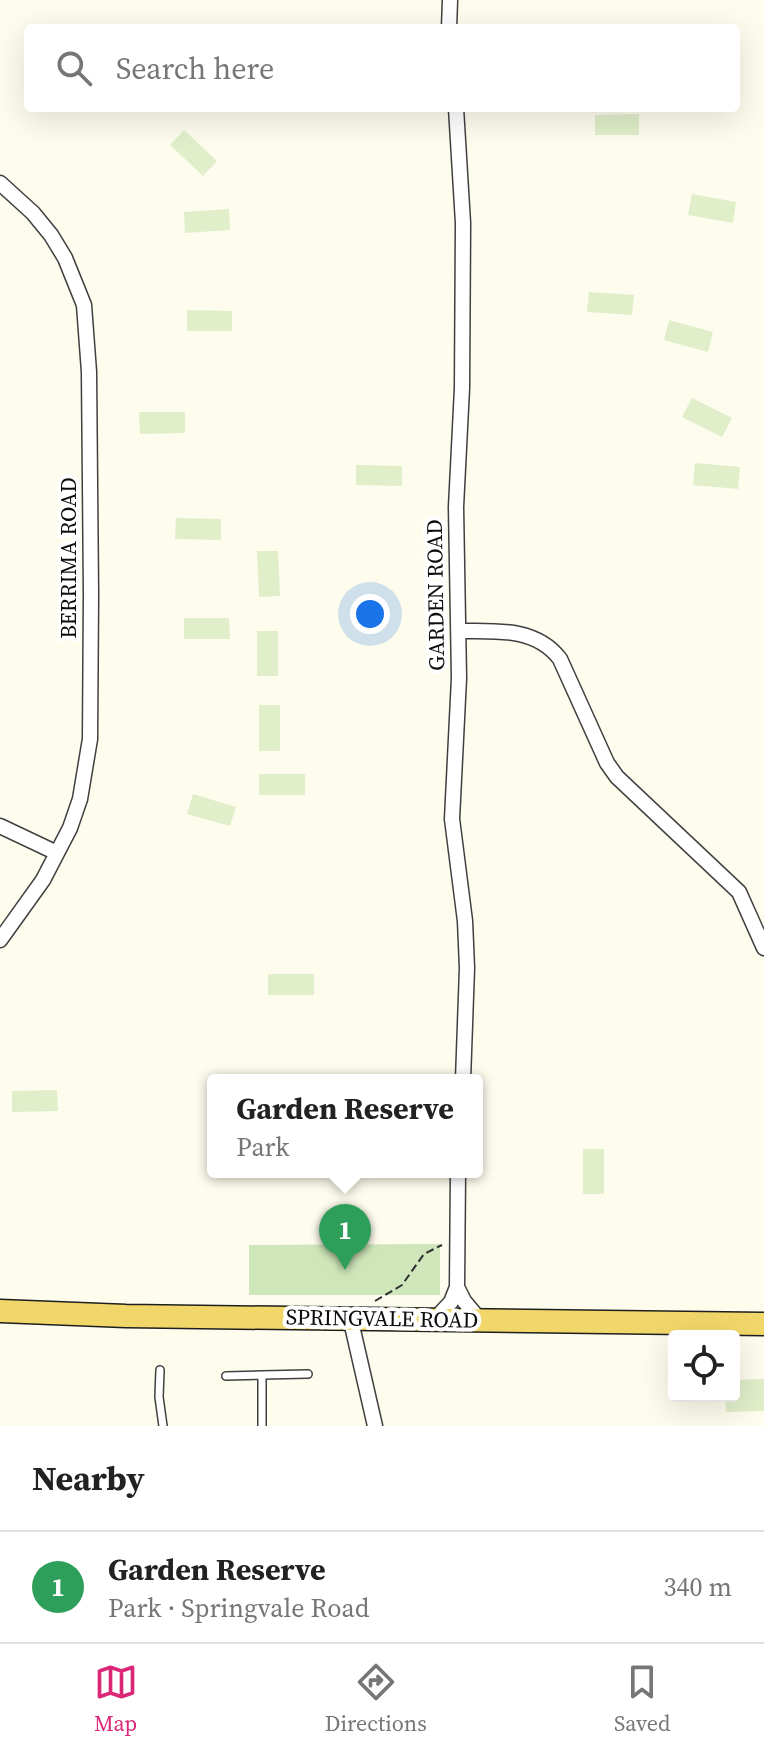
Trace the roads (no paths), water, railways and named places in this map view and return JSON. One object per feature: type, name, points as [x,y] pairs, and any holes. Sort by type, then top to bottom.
[{"type":"main road","name":"SPRINGVALE ROAD","points":[[0,1311],[126,1316],[764,1324]]},
{"type":"street","points":[[449,24],[450,0]]},
{"type":"street","name":"GARDEN ROAD","points":[[456,112],[463,223],[462,388],[456,507],[459,631],[452,819],[465,921],[467,968],[463,1074]]},
{"type":"street","name":"BERRIMA ROAD","points":[[0,183],[33,213],[65,258],[84,305],[88,334],[90,739],[80,799],[70,828],[43,880],[0,940]]},
{"type":"street","points":[[459,631],[532,636],[551,647],[560,659],[607,763],[617,777],[739,892],[764,948]]},
{"type":"street","points":[[0,826],[57,853]]},
{"type":"street","points":[[436,1318],[451,1302],[457,1287],[458,1178]]},
{"type":"street","points":[[457,1287],[479,1319]]},
{"type":"street","points":[[350,1317],[375,1426]]},
{"type":"lane","points":[[160,1370],[159,1397],[163,1426]]},
{"type":"lane","points":[[226,1376],[308,1374]]},
{"type":"lane","points":[[262,1375],[262,1426]]},
{"type":"place","name":"Garden Reserve","points":[[345,1270]]}]
